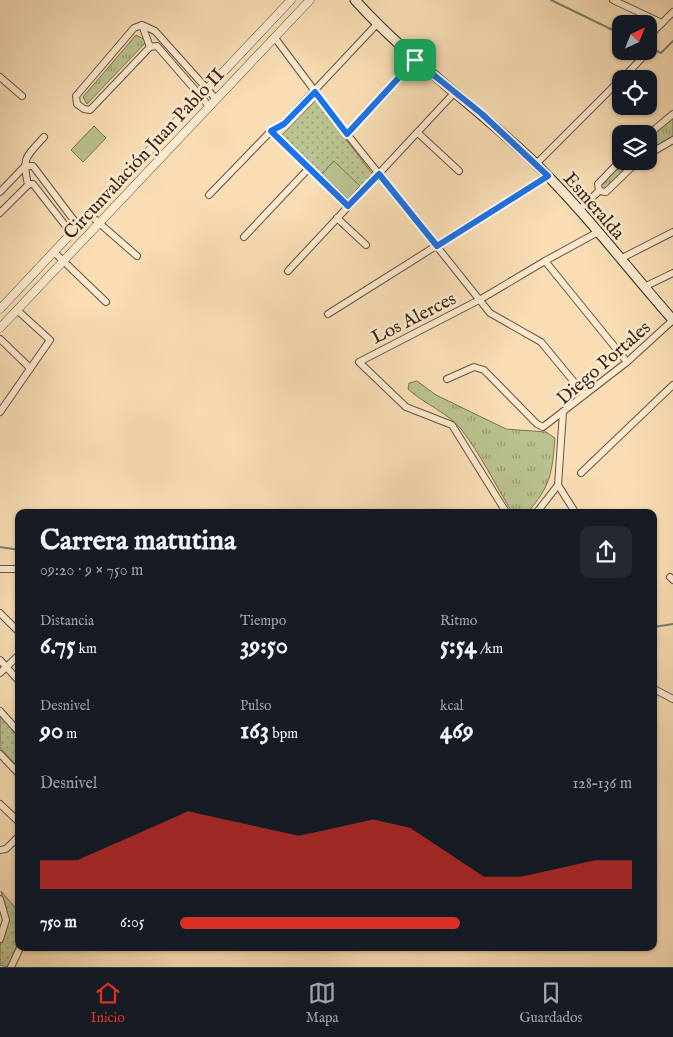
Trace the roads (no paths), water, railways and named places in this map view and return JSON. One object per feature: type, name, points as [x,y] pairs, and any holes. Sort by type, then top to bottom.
[{"type":"main road","name":"Esmeralda","points":[[355,0],[415,60],[455,92],[548,176],[673,320]]},
{"type":"street","name":"Circunvalación Juan Pablo II","points":[[0,309],[291,0]]},
{"type":"street","name":"Circunvalación Juan Pablo II","points":[[0,328],[310,0]]},
{"type":"street","points":[[613,0],[624,2],[662,23]]},
{"type":"street","points":[[658,27],[673,12]]},
{"type":"street","points":[[208,196],[271,131],[284,124],[377,24]]},
{"type":"street","points":[[142,25],[150,47]]},
{"type":"street","points":[[209,106],[157,46],[150,47],[90,110],[84,110],[77,104],[76,96],[134,28],[142,25],[155,31],[216,99]]},
{"type":"street","points":[[275,38],[347,134],[481,299]]},
{"type":"street","points":[[347,134],[415,60]]},
{"type":"street","points":[[630,70],[641,60]]},
{"type":"street","points":[[0,77],[22,96]]},
{"type":"street","points":[[536,164],[612,88]]},
{"type":"street","points":[[288,271],[455,92]]},
{"type":"street","points":[[657,127],[673,114]]},
{"type":"street","points":[[271,131],[348,206]]},
{"type":"street","points":[[418,133],[459,171]]},
{"type":"street","points":[[28,185],[24,166],[25,158],[44,137]]},
{"type":"street","points":[[657,149],[673,140]]},
{"type":"street","points":[[0,192],[24,166],[33,166],[79,227]]},
{"type":"street","points":[[244,236],[309,168]]},
{"type":"street","points":[[599,191],[598,184],[612,169]]},
{"type":"street","points":[[599,191],[606,192],[628,170]]},
{"type":"street","points":[[328,314],[548,176]]},
{"type":"street","points":[[0,213],[31,184],[37,187],[72,234]]},
{"type":"street","points":[[579,210],[599,191]]},
{"type":"street","points":[[90,215],[137,256]]},
{"type":"street","points":[[337,218],[366,245]]},
{"type":"street","name":"Los Alerces","points":[[504,509],[452,425],[406,406],[359,362],[481,299],[545,260],[598,232]]},
{"type":"street","points":[[620,259],[673,232]]},
{"type":"street","points":[[54,252],[106,302]]},
{"type":"street","points":[[545,260],[627,362]]},
{"type":"street","points":[[644,288],[673,273]]},
{"type":"street","name":"Los Alerces","points":[[481,299],[492,316],[540,342],[584,394]]},
{"type":"street","points":[[0,412],[50,340],[17,310]]},
{"type":"street","name":"Diego Portales","points":[[558,486],[563,412],[627,362],[673,320]]},
{"type":"street","points":[[0,339],[30,368]]},
{"type":"street","points":[[447,379],[474,368],[484,370],[541,426],[563,412]]},
{"type":"street","points":[[581,473],[673,385]]},
{"type":"street","points":[[539,509],[558,486],[573,509]]},
{"type":"street","points":[[0,569],[15,569]]},
{"type":"street","points":[[0,613],[15,628]]},
{"type":"street","points":[[0,673],[15,659]]},
{"type":"street","points":[[0,660],[15,676]]},
{"type":"street","points":[[657,691],[673,699]]},
{"type":"street","points":[[0,711],[15,728]]},
{"type":"street","points":[[1,758],[15,770]]},
{"type":"street","points":[[0,804],[15,818]]},
{"type":"street","points":[[0,843],[3,849],[15,839]]},
{"type":"street","points":[[0,899],[6,920],[0,939]]},
{"type":"street","points":[[12,967],[19,951]]},
{"type":"waterway","points":[[551,0],[612,30]]},
{"type":"waterway","points":[[658,52],[661,53],[673,41]]},
{"type":"waterway","points":[[0,547],[15,549]]},
{"type":"waterway","points":[[657,627],[673,624]]}]
